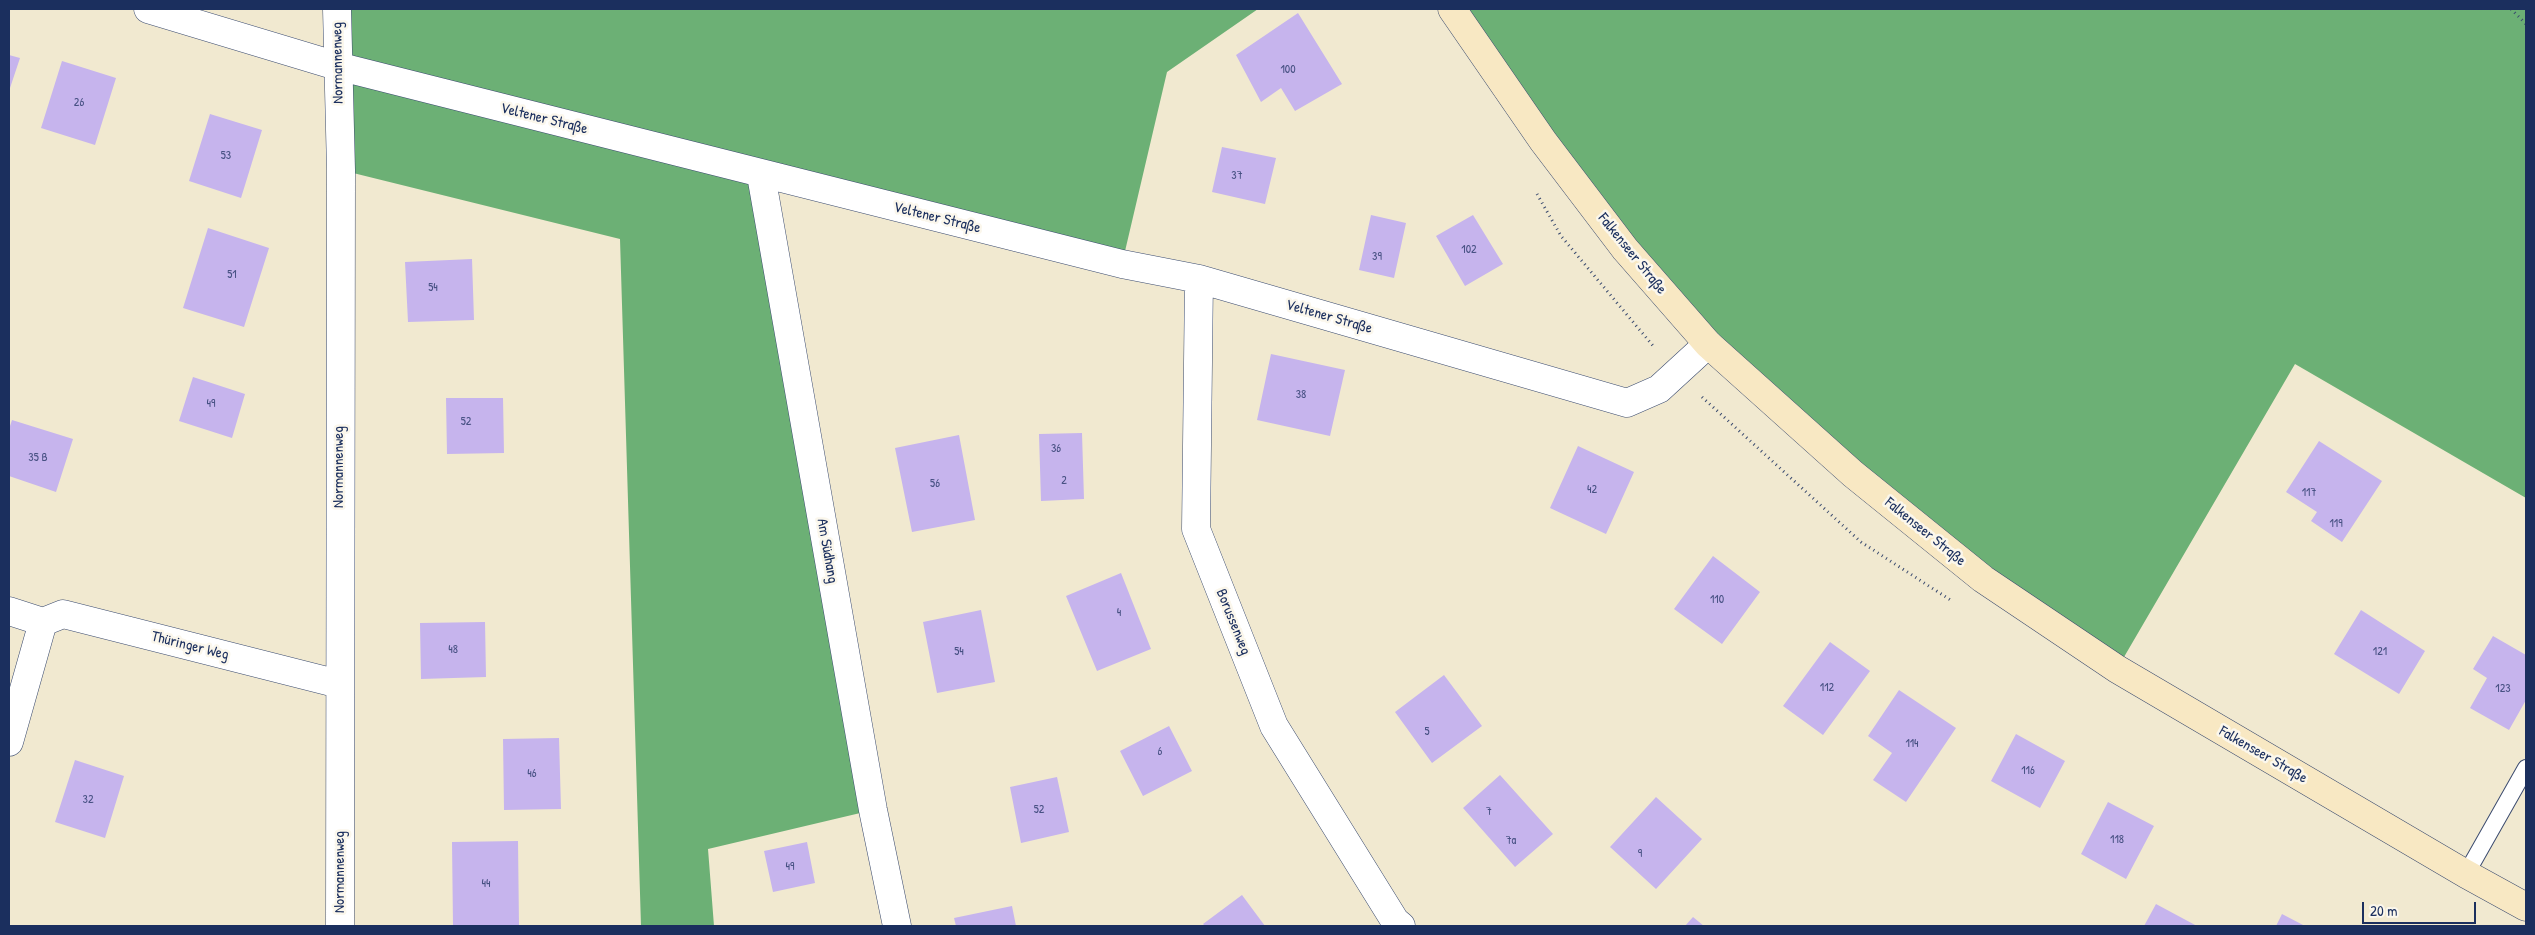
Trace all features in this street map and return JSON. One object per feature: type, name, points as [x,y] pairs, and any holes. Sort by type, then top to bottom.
[{"type":"main road","name":"Falkenseer Straße","points":[[1452,9],[1544,141],[1625,249],[1708,344],[1853,474],[1983,579],[2117,669],[2466,874],[2526,907]]},
{"type":"street","name":"Veltener Straße","points":[[148,9],[337,66],[761,175],[1122,264],[1199,279],[1627,403],[1660,389],[1708,344]]},
{"type":"street","name":"Normannenweg","points":[[337,9],[341,170],[340,926]]},
{"type":"street","name":"Am Südhang","points":[[761,175],[873,810],[897,926]]},
{"type":"street","name":"Borussenweg","points":[[1199,279],[1196,529],[1274,726],[1395,921],[1401,926]]},
{"type":"street","points":[[9,610],[43,622],[9,742]]},
{"type":"street","name":"Thüringer Weg","points":[[43,622],[63,614],[339,684]]},
{"type":"lane","points":[[2466,874],[2526,768]]},
{"type":"path","points":[[2511,9],[2526,24]]},
{"type":"green space","points":[[337,9],[1258,9],[1167,72],[1122,264],[762,175],[873,810],[708,849],[714,926],[641,926],[620,239],[341,170]]},
{"type":"green space","points":[[1452,9],[2526,9],[2526,498],[2295,364],[2117,669],[1708,344]]},
{"type":"building","points":[[1298,13],[1342,84],[1295,111],[1281,88],[1261,102],[1236,55]]},
{"type":"building","points":[[9,55],[20,58],[9,91]]},
{"type":"building","points":[[62,61],[116,78],[95,145],[41,128]]},
{"type":"building","points":[[210,114],[262,130],[241,198],[189,181]]},
{"type":"building","points":[[1222,147],[1276,158],[1265,204],[1212,192]]},
{"type":"building","points":[[1371,215],[1406,223],[1394,278],[1359,270]]},
{"type":"building","points":[[1473,215],[1503,264],[1465,286],[1436,236]]},
{"type":"building","points":[[208,228],[269,248],[244,327],[183,308]]},
{"type":"building","points":[[472,259],[474,320],[408,322],[405,262]]},
{"type":"building","points":[[1271,354],[1345,370],[1330,436],[1257,420]]},
{"type":"building","points":[[193,377],[245,394],[232,438],[179,421]]},
{"type":"building","points":[[446,398],[503,398],[504,453],[447,454]]},
{"type":"building","points":[[12,420],[73,439],[56,492],[9,476],[9,429]]},
{"type":"building","points":[[1082,433],[1084,499],[1041,501],[1039,434]]},
{"type":"building","points":[[959,435],[975,520],[912,532],[895,448]]},
{"type":"building","points":[[2319,441],[2382,481],[2342,542],[2311,521],[2317,512],[2286,492]]},
{"type":"building","points":[[1578,446],[1634,472],[1606,534],[1550,508]]},
{"type":"building","points":[[1713,556],[1760,592],[1722,644],[1674,609]]},
{"type":"building","points":[[1121,573],[1151,649],[1097,671],[1066,596]]},
{"type":"building","points":[[981,610],[995,682],[937,693],[923,622]]},
{"type":"building","points":[[2361,610],[2425,651],[2399,694],[2334,654]]},
{"type":"building","points":[[485,622],[486,677],[421,679],[420,623]]},
{"type":"building","points":[[2493,636],[2526,655],[2526,700],[2509,730],[2470,708],[2487,678],[2473,669]]},
{"type":"building","points":[[1830,642],[1870,671],[1823,735],[1783,706]]},
{"type":"building","points":[[1444,675],[1482,726],[1432,763],[1395,712]]},
{"type":"building","points":[[1899,690],[1956,728],[1906,802],[1873,780],[1892,753],[1868,736]]},
{"type":"building","points":[[1169,726],[1192,771],[1143,796],[1120,751]]},
{"type":"building","points":[[2016,734],[2065,761],[2040,808],[1991,781]]},
{"type":"building","points":[[559,738],[561,809],[504,810],[503,739]]},
{"type":"building","points":[[75,760],[124,776],[105,838],[55,822]]},
{"type":"building","points":[[1500,775],[1553,834],[1515,867],[1463,808]]},
{"type":"building","points":[[1057,777],[1069,832],[1021,843],[1010,787]]},
{"type":"building","points":[[1656,797],[1702,839],[1656,889],[1610,847]]},
{"type":"building","points":[[2108,802],[2154,826],[2126,879],[2081,854]]},
{"type":"building","points":[[518,841],[519,926],[453,926],[452,842]]},
{"type":"building","points":[[807,842],[815,883],[773,892],[764,851]]},
{"type":"building","points":[[1242,895],[1265,926],[1205,926],[1203,924]]},
{"type":"building","points":[[2156,904],[2197,926],[2144,926]]},
{"type":"building","points":[[1012,906],[1016,926],[956,926],[954,918]]},
{"type":"building","points":[[2282,914],[2305,926],[2276,926]]},
{"type":"building","points":[[1693,917],[1704,926],[1685,926]]}]
